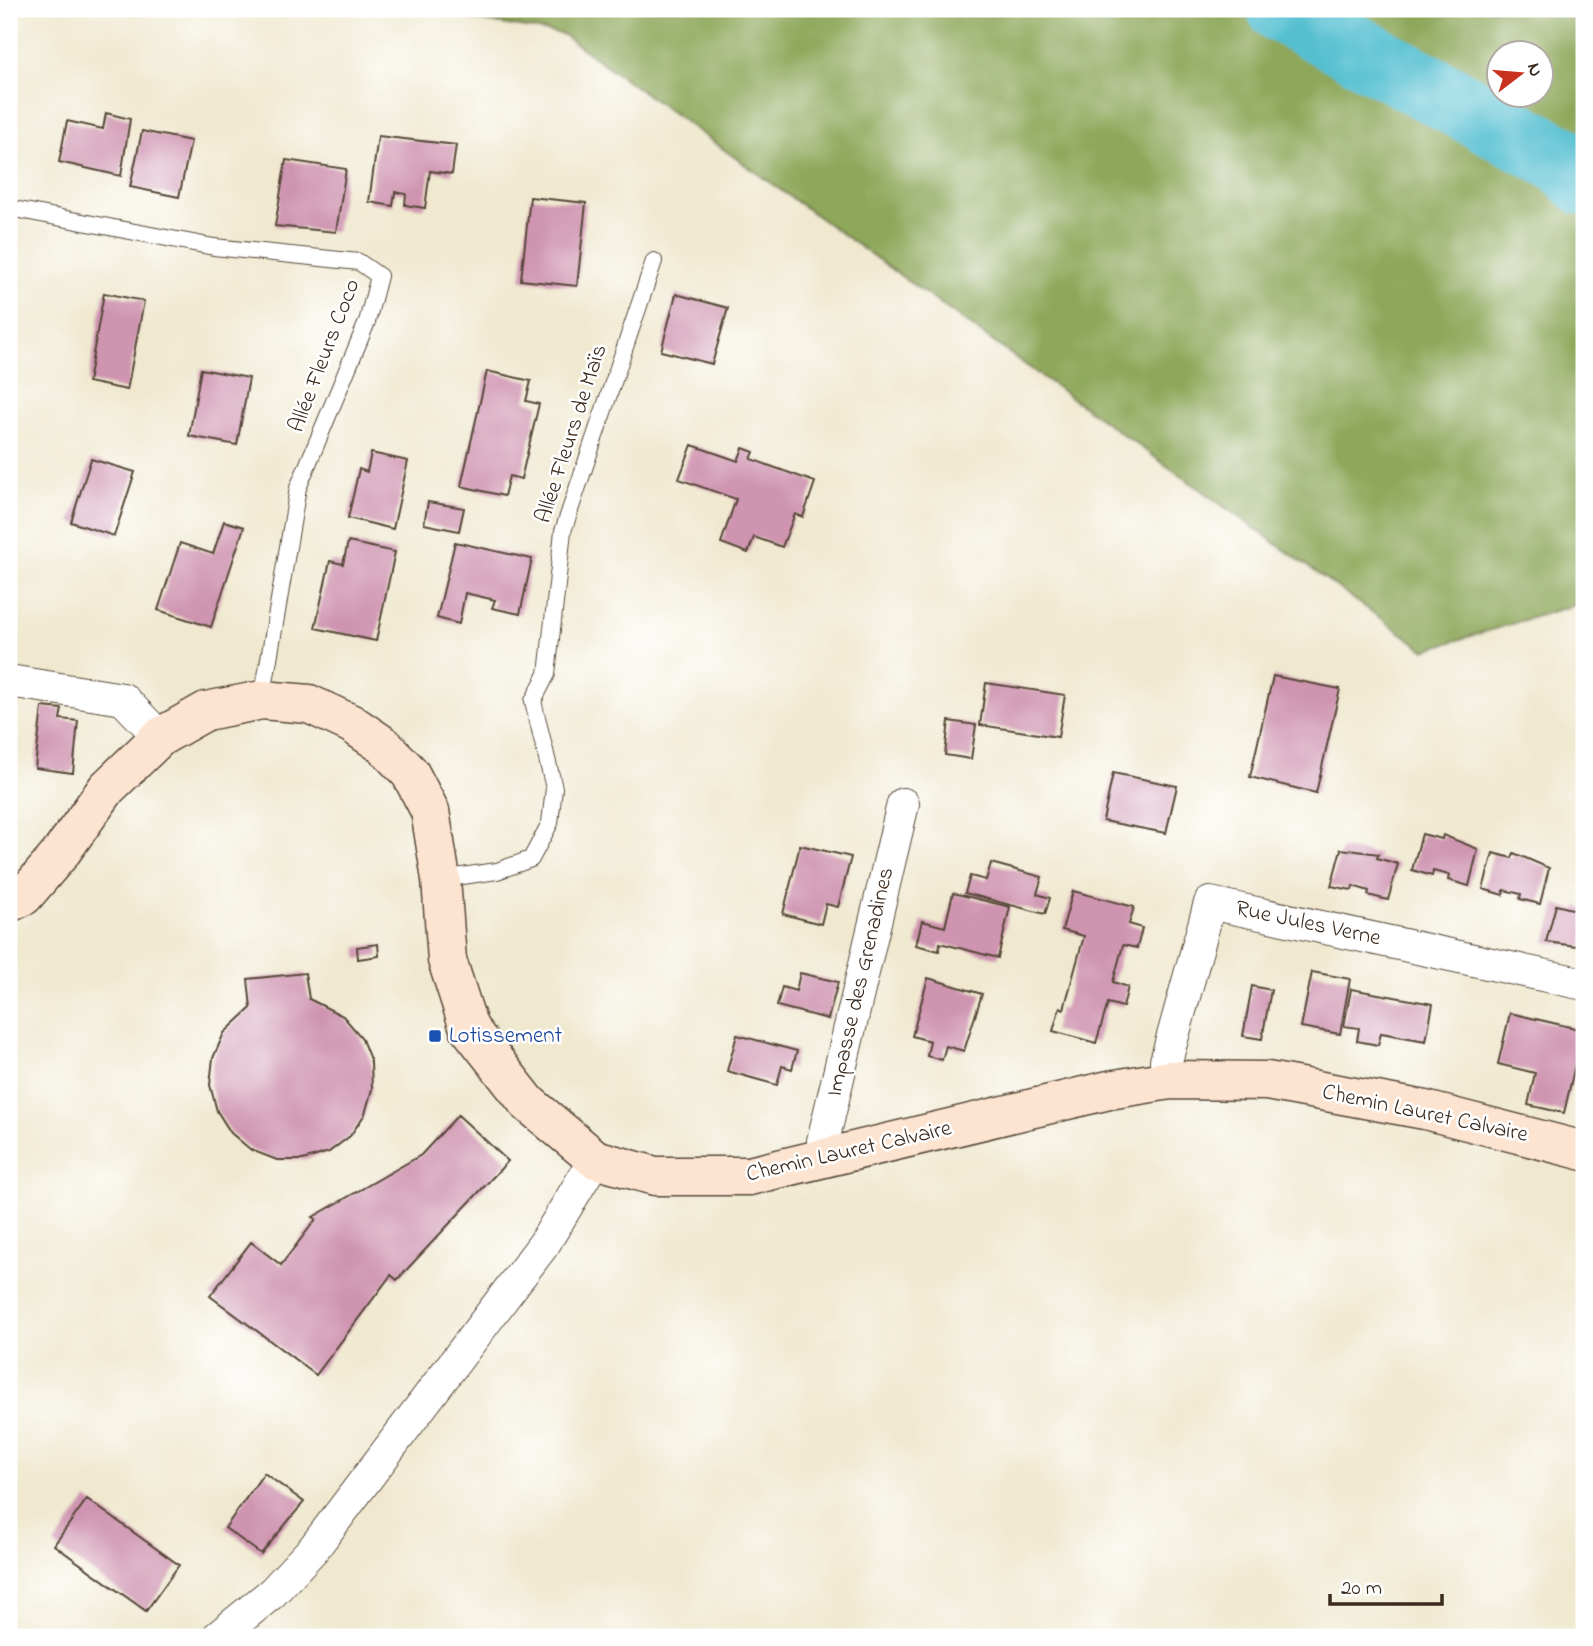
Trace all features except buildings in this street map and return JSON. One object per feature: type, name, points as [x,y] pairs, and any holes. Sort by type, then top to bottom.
[{"type":"main road","name":"Chemin Lauret Calvaire","points":[[9,903],[24,896],[107,788],[160,737],[206,711],[262,700],[309,704],[352,724],[383,745],[410,773],[430,811],[442,879],[447,960],[469,1028],[528,1103],[595,1159],[655,1176],[749,1176],[1109,1090],[1170,1080],[1266,1081],[1425,1110],[1584,1151]]},
{"type":"street","points":[[9,681],[123,699],[160,737]]},
{"type":"street","name":"Impasse des Grenadines","points":[[827,1159],[823,1141],[903,804]]},
{"type":"street","name":"Rue Jules Verne","points":[[1170,1080],[1166,1061],[1210,903],[1584,984]]},
{"type":"street","points":[[218,1637],[273,1592],[314,1548],[544,1244],[595,1159]]},
{"type":"lane","name":"Allée Fleurs Coco","points":[[9,208],[214,247],[359,262],[379,276],[367,322],[298,488],[262,700]]},
{"type":"lane","name":"Allée Fleurs de Maïs","points":[[442,879],[498,872],[531,859],[550,823],[554,788],[533,701],[547,674],[563,531],[654,261]]},
{"type":"green space","points":[[410,9],[1584,9],[1584,602],[1425,650],[562,34]]},
{"type":"waterway","points":[[1281,9],[1562,159],[1584,181]]},
{"type":"place","name":"Lotissement","points":[[435,1036]]}]
